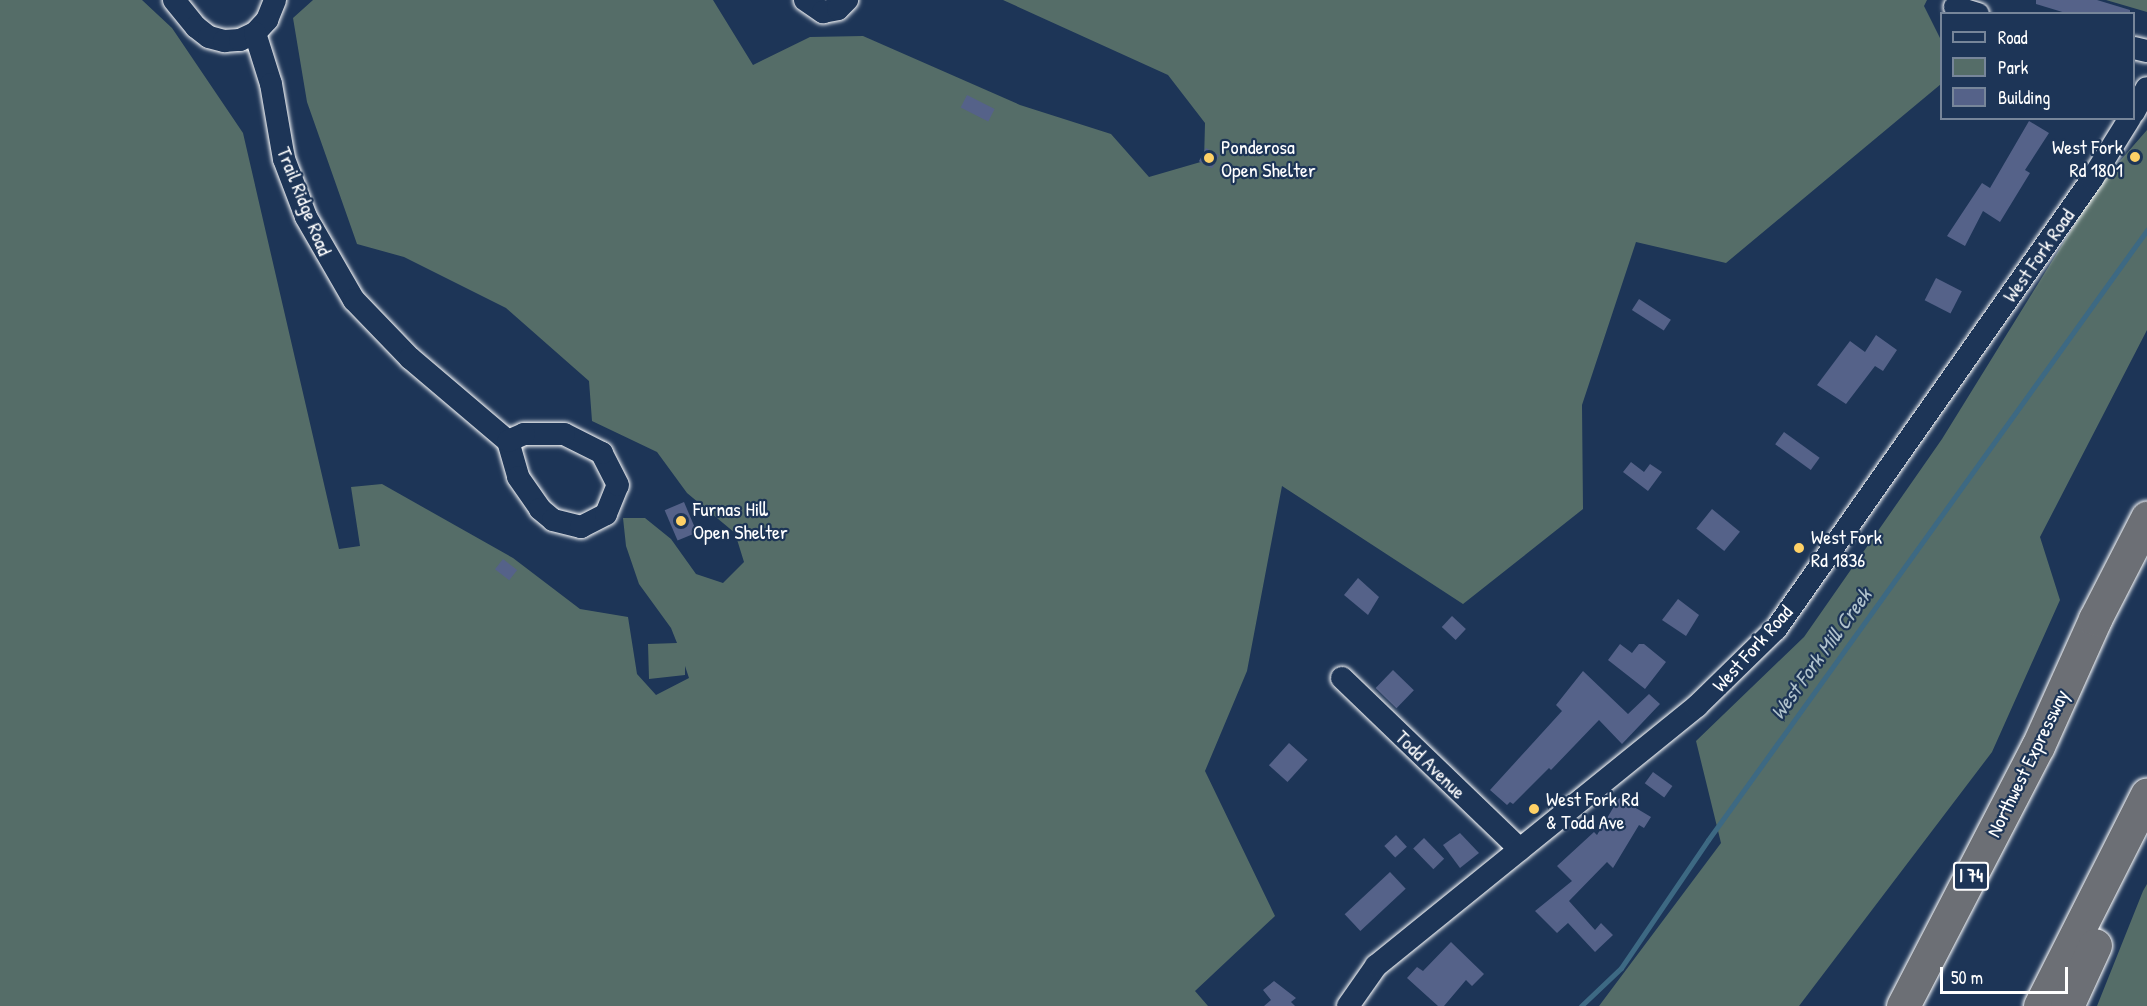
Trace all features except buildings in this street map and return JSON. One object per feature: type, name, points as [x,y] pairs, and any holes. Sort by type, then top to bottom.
[{"type":"highway","name":"Northwest Expressway","points":[[1903,1006],[2038,746],[2096,619],[2147,518]]},
{"type":"highway","points":[[1878,1006],[2038,746]]},
{"type":"highway","points":[[2040,1006],[2147,794]]},
{"type":"highway","points":[[2067,1006],[2147,834]]},
{"type":"street","points":[[174,0],[209,37],[240,40],[255,33],[267,20],[275,0]]},
{"type":"street","points":[[805,0],[823,12],[838,9],[847,0]]},
{"type":"street","points":[[1956,7],[1972,12]]},
{"type":"street","name":"Trail Ridge Road","points":[[255,33],[271,84],[284,159],[332,266],[375,324],[458,401],[508,441]]},
{"type":"street","points":[[2135,109],[2147,88]]},
{"type":"street","name":"West Fork Road","points":[[1348,1006],[1376,966],[1697,706],[1776,628],[2092,179],[2129,120]]},
{"type":"street","points":[[542,432],[564,434],[602,453],[618,485],[606,513],[580,527],[553,520],[527,494],[518,477],[508,441],[542,432]]},
{"type":"street","name":"Todd Avenue","points":[[1342,678],[1520,849]]},
{"type":"green space","points":[[0,0],[142,0],[172,28],[243,133],[339,549],[360,546],[351,487],[382,484],[513,558],[580,609],[628,617],[637,674],[656,695],[689,678],[685,666],[685,675],[649,679],[648,644],[677,643],[671,628],[639,584],[626,546],[623,518],[645,518],[671,539],[696,574],[723,583],[744,562],[735,533],[687,493],[657,452],[592,421],[589,381],[506,308],[404,257],[357,244],[307,102],[293,18],[313,0],[713,0],[753,65],[810,37],[863,36],[1020,105],[1111,134],[1149,177],[1204,161],[1205,123],[1168,75],[1003,0],[1927,0],[1924,6],[1940,38],[1940,85],[1726,263],[1636,242],[1582,405],[1583,509],[1463,604],[1282,486],[1247,671],[1205,771],[1275,916],[1195,991],[1208,1006],[0,1006]]},
{"type":"green space","points":[[2106,0],[2147,0],[2147,12]]},
{"type":"green space","points":[[2147,130],[2147,330],[2040,537],[2060,600],[1992,752],[1799,1006],[1599,1006],[1721,843],[1696,741],[1804,637],[1942,439],[2099,185]]},
{"type":"green space","points":[[2147,884],[2147,1006],[2097,1006],[2143,891]]},
{"type":"waterway","name":"West Fork Mill Creek","points":[[1581,1006],[1621,968],[1708,840],[2147,230]]},
{"type":"place","name":"West Fork Rd 1801","points":[[2135,157]]},
{"type":"place","name":"Ponderosa Open Shelter","points":[[1209,158]]},
{"type":"place","name":"Furnas Hill Open Shelter","points":[[681,521]]},
{"type":"place","name":"West Fork Rd 1836","points":[[1799,548]]},
{"type":"place","name":"West Fork Rd & Todd Ave","points":[[1534,809]]}]
